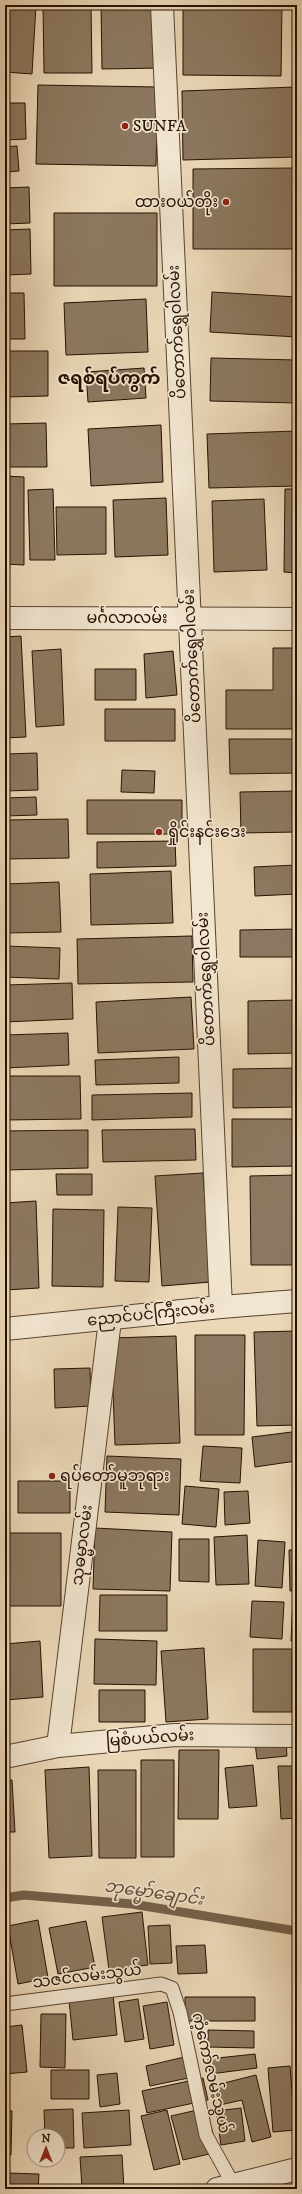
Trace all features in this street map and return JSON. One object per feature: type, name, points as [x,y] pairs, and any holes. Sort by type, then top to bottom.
[{"type":"street","name":"ပိတောက်ရွှေဝါလမ်း","points":[[162,5],[221,1307]]},
{"type":"street","name":"မင်္ဂလာလမ်း","points":[[5,618],[297,619]]},
{"type":"street","name":"ညောင်ပင်ကြီးလမ်း","points":[[5,1329],[110,1320],[221,1307],[297,1301]]},
{"type":"street","name":"သုဓမ္မာလမ်း","points":[[58,1746],[110,1320]]},
{"type":"street","name":"မြစံပယ်လမ်း","points":[[5,1756],[58,1746],[176,1734],[297,1736]]},
{"type":"street","points":[[225,2186],[297,2169]]},
{"type":"lane","name":"သဇင်လမ်းသွယ်","points":[[5,2004],[161,1984],[172,1988]]},
{"type":"lane","name":"ကံ့ကော်လမ်းသွယ်","points":[[172,1988],[180,2012],[206,2135],[225,2186]]},
{"type":"building","points":[[5,5],[36,5],[32,74],[5,72]]},
{"type":"building","points":[[43,5],[91,5],[92,73],[44,73]]},
{"type":"building","points":[[101,5],[159,5],[160,68],[102,69]]},
{"type":"building","points":[[183,5],[282,5],[281,76],[183,75]]},
{"type":"building","points":[[38,85],[158,87],[156,166],[36,164]]},
{"type":"building","points":[[296,87],[297,157],[183,160],[182,91]]},
{"type":"building","points":[[5,103],[25,103],[26,139],[5,140]]},
{"type":"building","points":[[17,146],[19,171],[5,172],[5,147]]},
{"type":"building","points":[[296,168],[297,249],[193,249],[193,169]]},
{"type":"building","points":[[29,187],[30,223],[5,224],[5,188]]},
{"type":"building","points":[[54,213],[157,213],[157,286],[54,286]]},
{"type":"building","points":[[30,229],[31,274],[5,275],[5,230]]},
{"type":"building","points":[[212,292],[297,297],[297,337],[210,332]]},
{"type":"building","points":[[5,293],[24,293],[25,339],[5,339]]},
{"type":"building","points":[[146,299],[148,352],[66,355],[64,303]]},
{"type":"building","points":[[5,351],[48,351],[48,396],[5,397]]},
{"type":"building","points":[[211,358],[297,360],[297,403],[210,401]]},
{"type":"building","points":[[144,368],[146,398],[88,402],[86,372]]},
{"type":"building","points":[[46,423],[47,467],[5,467],[5,424]]},
{"type":"building","points":[[161,425],[163,482],[91,486],[88,429]]},
{"type":"building","points":[[297,431],[297,486],[209,488],[207,434]]},
{"type":"building","points":[[5,476],[24,477],[24,565],[5,564]]},
{"type":"building","points":[[53,489],[55,560],[30,560],[28,490]]},
{"type":"building","points":[[285,489],[297,489],[297,573],[284,572]]},
{"type":"building","points":[[166,498],[168,555],[115,557],[113,500]]},
{"type":"building","points":[[264,499],[267,570],[214,572],[212,501]]},
{"type":"building","points":[[56,507],[106,507],[106,554],[57,555]]},
{"type":"building","points":[[21,636],[26,737],[5,738],[5,637]]},
{"type":"building","points":[[273,648],[297,648],[297,729],[226,729],[226,690],[273,690]]},
{"type":"building","points":[[61,649],[64,725],[36,727],[32,651]]},
{"type":"building","points":[[173,651],[177,695],[146,698],[144,654]]},
{"type":"building","points":[[95,669],[136,669],[136,700],[95,700]]},
{"type":"building","points":[[105,709],[175,709],[175,741],[105,741]]},
{"type":"building","points":[[229,739],[297,739],[297,773],[230,774]]},
{"type":"building","points":[[37,753],[38,790],[5,791],[5,754]]},
{"type":"building","points":[[122,770],[155,771],[154,793],[121,792]]},
{"type":"building","points":[[297,791],[297,832],[241,833],[240,792]]},
{"type":"building","points":[[36,797],[37,815],[5,816],[5,798]]},
{"type":"building","points":[[87,800],[182,800],[182,834],[87,834]]},
{"type":"building","points":[[68,819],[69,858],[5,859],[5,820]]},
{"type":"building","points":[[175,841],[176,866],[97,868],[97,842]]},
{"type":"building","points":[[297,865],[297,894],[255,896],[254,867]]},
{"type":"building","points":[[171,871],[173,923],[91,925],[90,874]]},
{"type":"building","points":[[59,882],[61,932],[5,933],[5,884]]},
{"type":"building","points":[[297,929],[297,957],[240,957],[240,930]]},
{"type":"building","points":[[192,936],[193,982],[78,984],[77,939]]},
{"type":"building","points":[[5,946],[60,948],[59,979],[5,977]]},
{"type":"building","points":[[72,983],[73,1019],[5,1022],[5,985]]},
{"type":"building","points":[[191,997],[194,1049],[98,1053],[96,1002]]},
{"type":"building","points":[[297,1000],[297,1053],[248,1054],[248,1001]]},
{"type":"building","points":[[68,1033],[69,1065],[5,1068],[5,1035]]},
{"type":"building","points":[[179,1057],[179,1083],[96,1085],[95,1060]]},
{"type":"building","points":[[297,1068],[297,1107],[233,1108],[233,1069]]},
{"type":"building","points":[[5,1076],[80,1076],[81,1119],[5,1120]]},
{"type":"building","points":[[192,1093],[192,1117],[92,1120],[92,1095]]},
{"type":"building","points":[[232,1119],[297,1119],[297,1166],[232,1167]]},
{"type":"building","points":[[195,1129],[196,1160],[103,1162],[102,1130]]},
{"type":"building","points":[[88,1130],[88,1168],[5,1170],[5,1131]]},
{"type":"building","points":[[203,1173],[211,1282],[162,1286],[155,1176]]},
{"type":"building","points":[[56,1174],[92,1174],[92,1195],[57,1195]]},
{"type":"building","points":[[297,1175],[297,1265],[251,1265],[250,1176]]},
{"type":"building","points":[[36,1201],[39,1288],[5,1290],[5,1203]]},
{"type":"building","points":[[118,1207],[152,1208],[149,1282],[115,1281]]},
{"type":"building","points":[[53,1209],[104,1210],[103,1287],[52,1286]]},
{"type":"building","points":[[297,1331],[297,1425],[257,1426],[254,1332]]},
{"type":"building","points":[[195,1335],[245,1335],[244,1435],[195,1435]]},
{"type":"building","points":[[176,1336],[180,1443],[115,1445],[111,1338]]},
{"type":"building","points":[[90,1368],[91,1406],[55,1408],[54,1369]]},
{"type":"building","points":[[292,1432],[296,1461],[255,1467],[252,1437]]},
{"type":"building","points":[[203,1446],[242,1448],[240,1483],[200,1481]]},
{"type":"building","points":[[107,1456],[181,1459],[179,1515],[105,1512]]},
{"type":"building","points":[[18,1481],[70,1481],[70,1513],[18,1513]]},
{"type":"building","points":[[185,1486],[219,1489],[216,1527],[182,1524]]},
{"type":"building","points":[[248,1491],[250,1523],[225,1525],[224,1492]]},
{"type":"building","points":[[95,1528],[172,1532],[170,1591],[93,1589]]},
{"type":"building","points":[[5,1533],[61,1533],[61,1606],[5,1606]]},
{"type":"building","points":[[247,1535],[249,1584],[216,1585],[214,1537]]},
{"type":"building","points":[[179,1539],[209,1539],[209,1582],[179,1581]]},
{"type":"building","points":[[258,1540],[285,1542],[282,1588],[255,1586]]},
{"type":"building","points":[[289,1550],[297,1550],[297,1590],[290,1591]]},
{"type":"building","points":[[100,1595],[167,1595],[167,1631],[99,1631]]},
{"type":"building","points":[[293,1597],[297,1597],[297,1641],[291,1641]]},
{"type":"building","points":[[252,1601],[284,1602],[282,1639],[250,1637]]},
{"type":"building","points":[[95,1639],[157,1641],[156,1685],[94,1684]]},
{"type":"building","points":[[40,1641],[43,1697],[5,1700],[5,1644]]},
{"type":"building","points":[[204,1648],[208,1719],[166,1722],[161,1651]]},
{"type":"building","points":[[253,1649],[292,1649],[292,1712],[253,1712]]},
{"type":"building","points":[[99,1690],[145,1690],[145,1722],[99,1722]]},
{"type":"building","points":[[286,1740],[287,1756],[257,1759],[255,1743]]},
{"type":"building","points":[[179,1750],[219,1750],[218,1819],[178,1819]]},
{"type":"building","points":[[141,1760],[174,1760],[174,1857],[141,1857]]},
{"type":"building","points":[[253,1765],[257,1806],[229,1808],[225,1768]]},
{"type":"building","points":[[278,1766],[297,1766],[297,1818],[281,1819]]},
{"type":"building","points":[[89,1767],[92,1856],[49,1858],[45,1770]]},
{"type":"building","points":[[98,1770],[136,1770],[136,1858],[99,1858]]},
{"type":"building","points":[[5,1780],[12,1780],[15,1832],[5,1832]]},
{"type":"building","points":[[142,1912],[148,1965],[109,1970],[102,1917]]},
{"type":"building","points":[[38,1920],[48,1978],[18,1984],[8,1926]]},
{"type":"building","points":[[86,1921],[95,1967],[58,1974],[49,1928]]},
{"type":"building","points":[[170,1925],[172,1963],[150,1964],[148,1926]]},
{"type":"building","points":[[205,1945],[207,1973],[178,1974],[176,1946]]},
{"type":"building","points":[[113,1995],[117,2035],[73,2040],[69,2000]]},
{"type":"building","points":[[185,1997],[255,1997],[255,2021],[185,2021]]},
{"type":"building","points":[[138,1999],[144,2039],[125,2042],[119,2002]]},
{"type":"building","points":[[167,2002],[174,2045],[150,2049],[143,2006]]},
{"type":"building","points":[[41,2014],[66,2014],[65,2068],[40,2067]]},
{"type":"building","points":[[22,2025],[27,2072],[5,2074],[5,2027]]},
{"type":"building","points":[[208,2030],[254,2031],[254,2048],[208,2047]]},
{"type":"building","points":[[255,2054],[257,2068],[210,2074],[208,2059]]},
{"type":"building","points":[[193,2055],[198,2076],[150,2086],[146,2066]]},
{"type":"building","points":[[290,2066],[295,2130],[273,2132],[268,2068]]},
{"type":"building","points":[[51,2070],[89,2070],[89,2099],[51,2099]]},
{"type":"building","points":[[117,2073],[120,2104],[100,2107],[97,2075]]},
{"type":"building","points":[[256,2075],[271,2137],[252,2142],[242,2100],[220,2105],[216,2085]]},
{"type":"building","points":[[203,2078],[208,2100],[147,2113],[142,2091]]},
{"type":"building","points":[[206,2108],[218,2152],[183,2160],[171,2116]]},
{"type":"building","points":[[241,2108],[245,2141],[221,2145],[216,2111]]},
{"type":"building","points":[[73,2109],[74,2148],[66,2148],[66,2128],[45,2128],[44,2110]]},
{"type":"building","points":[[129,2110],[131,2145],[84,2148],[82,2113]]},
{"type":"building","points":[[167,2110],[180,2164],[154,2170],[141,2116]]},
{"type":"building","points":[[5,2111],[12,2111],[11,2155],[5,2155]]},
{"type":"building","points":[[122,2155],[124,2189],[82,2189],[80,2157]]},
{"type":"building","points":[[6,2173],[39,2174],[38,2189],[6,2189]]},
{"type":"waterway","name":"ဘုမ္မော်ချောင်း","points":[[5,1898],[24,1895],[132,1904],[297,1931]]},
{"type":"place","name":"SUNFA","points":[[125,126]]},
{"type":"place","name":"ထားဝယ်တိုး","points":[[226,202]]},
{"type":"place","name":"ရှိုင်းနင်းဒေး","points":[[159,832]]},
{"type":"place","name":"ရပ်တော်မူဘုရား","points":[[52,1476]]},
{"type":"district","name":"ဇရစ်ရပ်ကွက်","points":[[109,379]]}]
